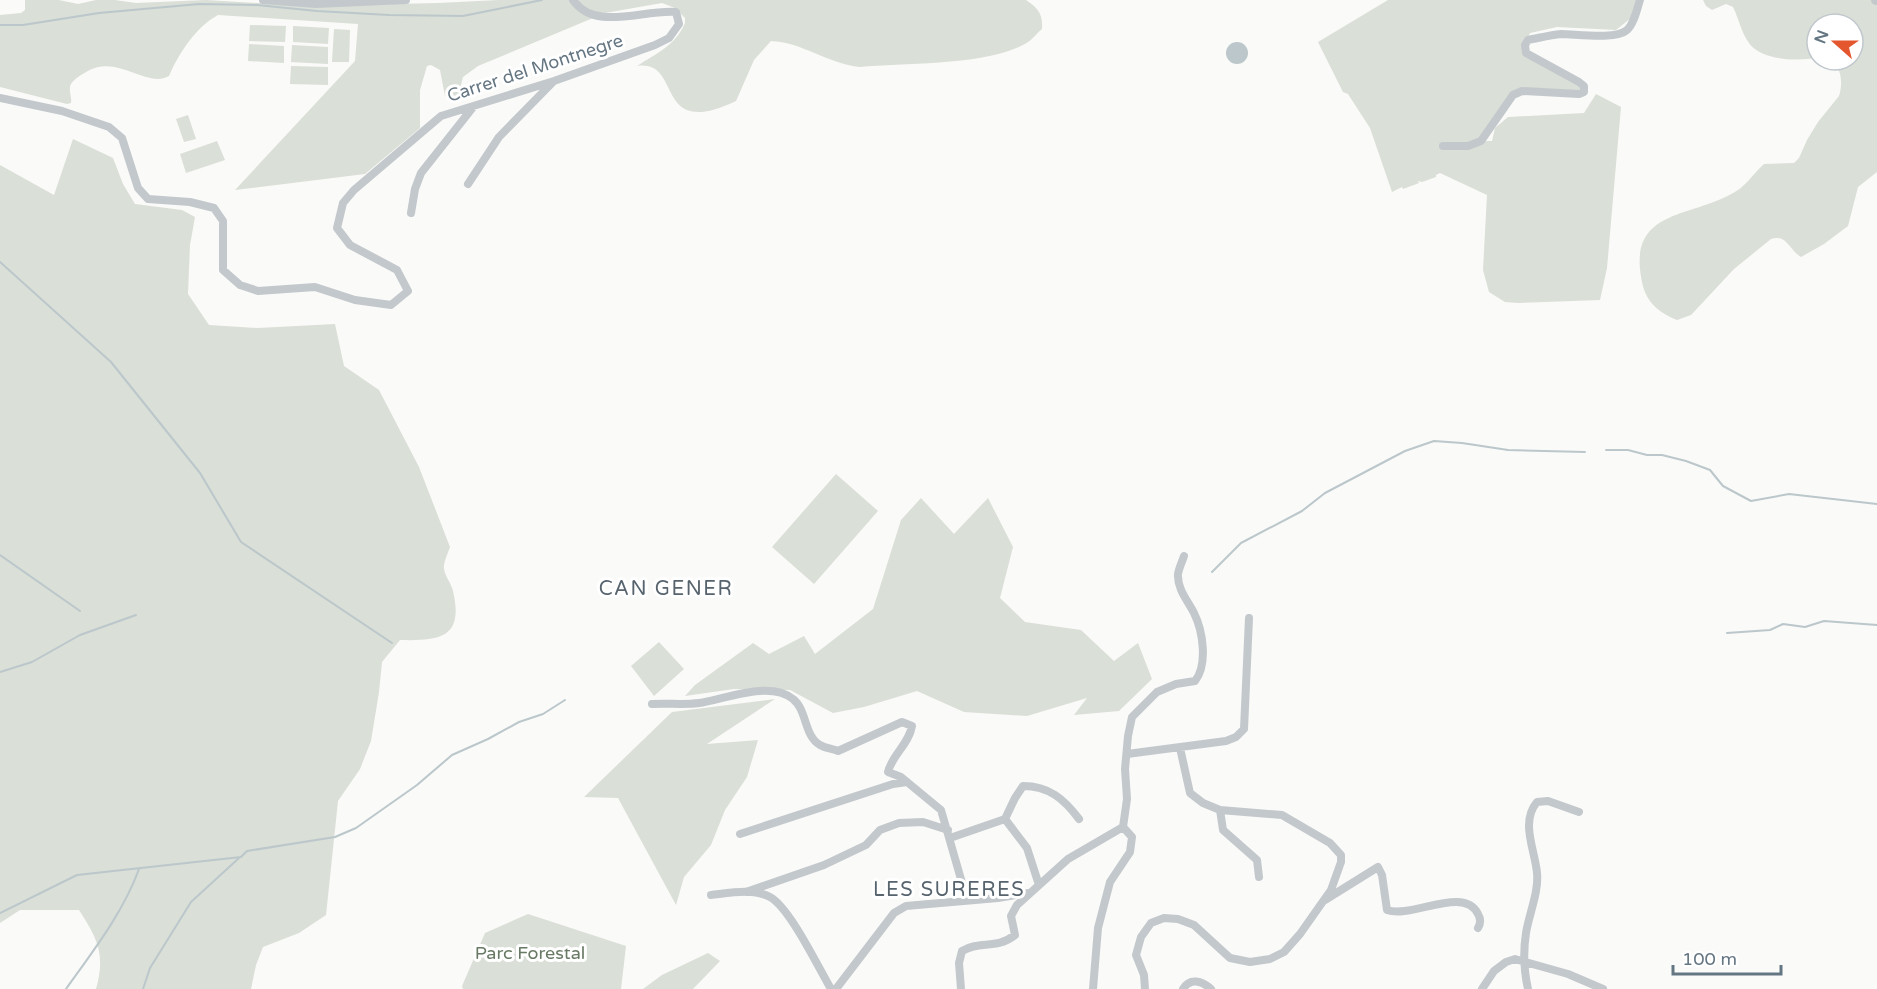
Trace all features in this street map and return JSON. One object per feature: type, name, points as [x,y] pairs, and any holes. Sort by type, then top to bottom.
[{"type":"street","points":[[263,0],[316,4],[405,0]]},
{"type":"street","name":"Carrer del Montnegre","points":[[0,98],[62,111],[109,127],[122,138],[138,188],[148,199],[190,202],[214,208],[223,221],[223,270],[240,285],[258,291],[315,287],[355,300],[391,305],[408,291],[397,270],[350,245],[336,228],[342,203],[354,190],[441,116],[554,81],[656,45],[669,38],[680,24],[676,12],[661,10],[604,18],[582,11],[573,0]]},
{"type":"street","points":[[1443,146],[1468,146],[1481,141],[1513,95],[1522,91],[1579,94],[1584,92],[1584,86],[1579,82],[1526,52],[1525,45],[1528,40],[1559,34],[1618,34],[1626,31],[1631,24],[1640,0]]},
{"type":"street","points":[[468,184],[499,137],[554,81]]},
{"type":"street","points":[[411,213],[421,173],[474,105]]},
{"type":"street","points":[[1123,827],[1127,799],[1127,754],[1132,717],[1157,692],[1176,684],[1195,681],[1199,676],[1202,643],[1194,613],[1186,601],[1178,575],[1184,556]]},
{"type":"street","points":[[1127,754],[1226,741],[1236,737],[1245,729],[1249,618]]},
{"type":"street","points":[[652,704],[698,703],[739,693],[784,692],[795,700],[811,734],[819,745],[838,751],[902,722],[912,726],[911,734],[890,763],[888,772],[901,777],[941,810],[968,900]]},
{"type":"street","points":[[1145,989],[1144,975],[1136,955],[1146,928],[1157,920],[1171,918],[1194,926],[1230,958],[1242,962],[1270,959],[1284,952],[1323,902],[1340,870],[1341,855],[1337,849],[1282,815],[1220,810],[1203,803],[1190,793],[1180,748]]},
{"type":"street","points":[[740,834],[893,784],[907,782]]},
{"type":"street","points":[[1005,819],[1014,798],[1023,786],[1036,786],[1057,794],[1079,819]]},
{"type":"street","points":[[1528,989],[1524,962],[1526,934],[1538,876],[1528,821],[1530,810],[1537,802],[1548,801],[1579,812]]},
{"type":"street","points":[[1220,810],[1223,830],[1257,860],[1259,877]]},
{"type":"street","points":[[1005,819],[1027,848],[1039,885]]},
{"type":"street","points":[[711,895],[746,892],[824,865],[866,846],[880,830],[899,823],[922,822],[949,834],[1005,819]]},
{"type":"street","points":[[960,989],[959,963],[962,951],[968,947],[1005,943],[1015,935],[1011,916],[1017,905],[1029,893],[1068,858],[1123,827]]},
{"type":"street","points":[[1093,989],[1098,928],[1110,882],[1130,852],[1132,837],[1123,827]]},
{"type":"street","points":[[1323,902],[1378,867],[1382,875],[1387,910],[1393,912],[1454,902],[1467,904],[1477,911],[1480,917],[1479,928]]},
{"type":"street","points":[[746,892],[769,897],[783,907],[833,989],[894,913],[906,906],[1029,893]]},
{"type":"street","points":[[1482,989],[1499,966],[1515,959],[1578,978],[1603,989]]},
{"type":"street","points":[[1183,989],[1186,984],[1195,981],[1206,984],[1211,989]]},
{"type":"green space","points":[[25,0],[59,0],[78,4],[96,0],[136,3],[206,0],[308,6],[499,0],[1026,0],[1039,12],[1042,29],[1028,42],[1012,50],[992,55],[947,62],[860,67],[837,62],[793,45],[771,41],[754,60],[736,101],[710,111],[692,111],[680,106],[660,74],[651,67],[637,66],[676,38],[685,23],[685,18],[675,8],[662,3],[605,13],[478,66],[463,77],[457,100],[453,103],[445,96],[440,70],[431,65],[427,66],[420,90],[420,128],[365,174],[235,190],[355,61],[358,24],[218,15],[202,26],[189,41],[169,76],[160,79],[150,78],[120,68],[98,67],[72,82],[71,103],[67,104],[0,87],[0,15],[21,13],[25,10]]},
{"type":"green space","points":[[1388,0],[1637,0],[1631,18],[1616,30],[1557,27],[1530,33],[1522,51],[1584,86],[1584,92],[1510,94],[1482,141],[1492,141],[1495,128],[1508,117],[1584,113],[1596,94],[1621,107],[1607,268],[1600,300],[1505,302],[1489,292],[1483,270],[1487,195],[1440,173],[1436,177],[1422,182],[1418,181],[1419,183],[1392,192],[1370,128],[1348,94],[1343,92],[1318,42]]},
{"type":"green space","points":[[1703,0],[1877,0],[1877,172],[1858,187],[1848,226],[1824,244],[1801,257],[1781,239],[1771,239],[1734,269],[1691,315],[1677,320],[1654,306],[1646,295],[1642,282],[1640,257],[1644,240],[1654,227],[1668,218],[1721,199],[1738,190],[1764,164],[1794,163],[1818,122],[1839,96],[1841,86],[1839,72],[1865,72],[1865,12],[1805,12],[1805,59],[1800,59],[1780,58],[1762,53],[1749,43],[1733,7],[1726,4],[1712,10]]},
{"type":"green space","points":[[250,25],[286,26],[285,42],[249,41]]},
{"type":"green space","points":[[293,26],[329,28],[328,44],[293,42]]},
{"type":"green space","points":[[334,29],[350,30],[349,62],[332,62]]},
{"type":"green space","points":[[249,44],[284,46],[284,63],[248,61]]},
{"type":"green space","points":[[292,45],[328,47],[328,64],[291,62]]},
{"type":"green space","points":[[291,66],[328,67],[328,85],[290,84]]},
{"type":"green space","points":[[188,115],[196,139],[184,142],[176,119]]},
{"type":"green space","points":[[73,139],[113,158],[123,184],[135,204],[182,210],[195,217],[190,245],[188,294],[209,325],[258,328],[335,324],[344,366],[379,390],[419,467],[450,547],[444,567],[453,591],[456,607],[455,619],[446,634],[427,639],[400,640],[382,662],[371,741],[360,769],[338,801],[326,915],[299,933],[263,947],[251,989],[96,989],[100,956],[91,929],[79,910],[20,910],[0,923],[0,165],[54,195]]},
{"type":"green space","points":[[217,141],[225,160],[186,173],[180,154]]},
{"type":"green space","points":[[836,474],[878,511],[814,584],[772,547]]},
{"type":"green space","points":[[921,498],[954,534],[988,498],[1013,547],[1000,598],[1025,622],[1081,630],[1114,661],[1138,643],[1152,679],[1119,711],[1074,715],[1087,698],[1027,716],[964,712],[917,691],[864,707],[833,713],[790,690],[734,689],[685,696],[695,685],[753,643],[769,654],[804,636],[815,654],[873,609],[901,520]]},
{"type":"green space","points":[[659,642],[684,669],[654,696],[631,666]]},
{"type":"green space","points":[[775,699],[707,744],[758,740],[747,777],[725,810],[711,845],[684,877],[676,905],[618,798],[584,797],[672,712]]},
{"type":"green space","name":"Parc Forestal","points":[[528,914],[626,946],[621,989],[463,989],[462,986],[485,933]]},
{"type":"green space","points":[[708,953],[720,961],[693,989],[643,989],[662,975]]},
{"type":"shaded area","points":[[1237,42],[1245,45],[1248,53],[1245,61],[1237,64],[1229,61],[1226,53],[1229,45]]},
{"type":"waterway","points":[[0,25],[23,25],[99,13],[199,4],[257,5],[389,15],[463,16],[542,0]]},
{"type":"waterway","points":[[0,262],[111,362],[200,473],[241,542],[392,643]]},
{"type":"waterway","points":[[1212,572],[1241,543],[1302,511],[1325,493],[1405,451],[1434,441],[1508,450],[1585,452]]},
{"type":"waterway","points":[[1606,450],[1628,450],[1686,461],[1710,470],[1723,486],[1751,501],[1789,494],[1877,504]]},
{"type":"waterway","points":[[0,555],[80,611]]},
{"type":"waterway","points":[[0,672],[32,662],[80,635],[136,615]]},
{"type":"waterway","points":[[1727,633],[1770,630],[1783,624],[1805,627],[1824,621],[1877,625]]},
{"type":"waterway","points":[[0,913],[77,875],[241,857],[247,851],[335,837],[356,828],[417,785],[452,755],[519,722],[543,714],[565,700]]},
{"type":"waterway","points":[[143,989],[150,968],[191,902],[239,858]]},
{"type":"waterway","points":[[66,989],[116,916],[139,869]]},
{"type":"district","name":"CAN GENER","points":[[666,588]]},
{"type":"district","name":"LES SURERES","points":[[949,889]]}]
